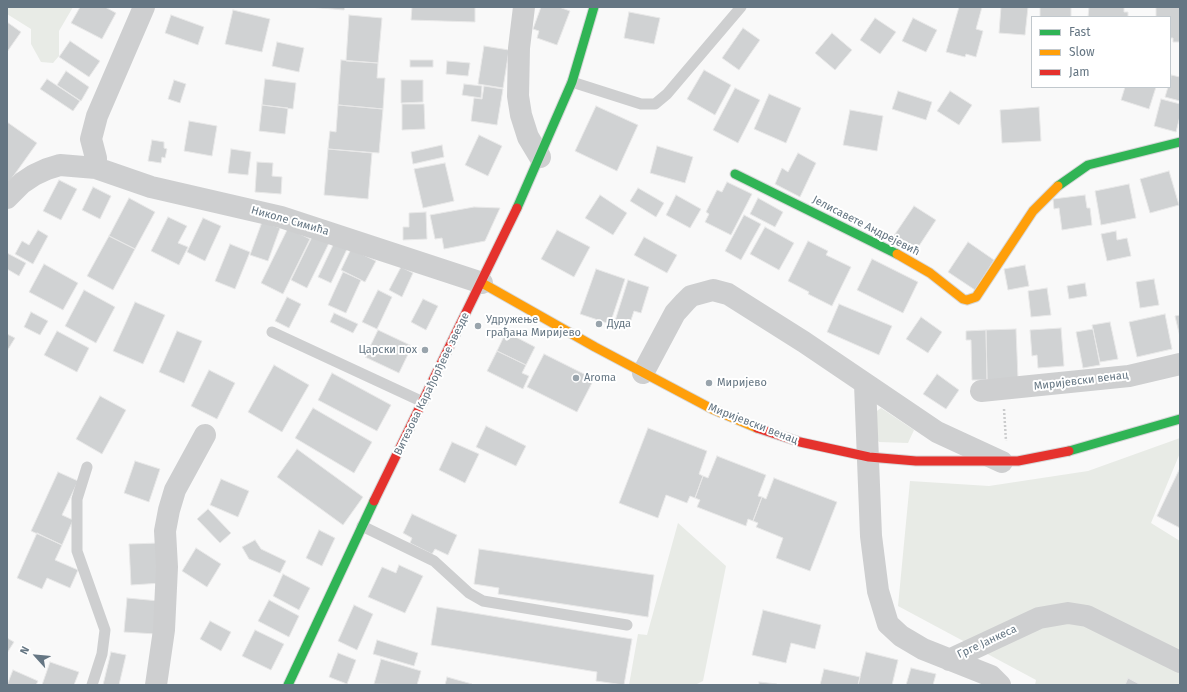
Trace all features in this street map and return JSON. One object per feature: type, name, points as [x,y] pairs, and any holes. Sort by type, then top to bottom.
[{"type":"street","points":[[96,168],[96,158],[91,140],[97,116],[144,7]]},
{"type":"street","points":[[524,7],[519,48],[518,96],[528,137],[540,158]]},
{"type":"street","name":"Витезова Карађорђеве звезде","points":[[288,685],[362,526],[482,283],[540,158],[572,82],[594,7]]},
{"type":"street","name":"Јелисавете Андрејевић","points":[[735,174],[904,258],[930,273],[963,299],[971,300],[980,293],[1033,211],[1061,182],[1088,165],[1116,156],[1180,142]]},
{"type":"street","name":"Николе Симића","points":[[7,198],[34,175],[48,169],[60,165],[96,168],[151,187],[281,217],[482,283]]},
{"type":"street","name":"Миријевски венац","points":[[482,283],[643,373],[712,409],[750,425],[800,442],[869,457],[902,461],[1005,462],[1082,448],[1180,419]]},
{"type":"street","points":[[643,373],[675,313],[691,296],[713,290],[728,294],[804,342],[937,432],[1005,462]]},
{"type":"street","name":"Миријевски венац","points":[[981,391],[1129,376],[1180,364]]},
{"type":"street","points":[[864,384],[869,457]]},
{"type":"street","points":[[156,685],[164,630],[167,567],[165,531],[169,510],[175,490],[205,435]]},
{"type":"street","name":"Грге Јанкеса","points":[[869,457],[871,536],[878,592],[888,624],[901,636],[923,649],[949,660],[1039,618],[1068,613],[1087,616],[1180,662]]},
{"type":"street","points":[[949,660],[990,676],[1000,685]]},
{"type":"lane","points":[[572,82],[641,104],[655,104],[667,94],[741,7]]},
{"type":"lane","points":[[272,332],[423,402]]},
{"type":"lane","points":[[86,467],[77,499],[77,551],[105,630],[102,654],[92,685]]},
{"type":"lane","points":[[362,526],[434,561],[469,593],[483,601],[627,625]]},
{"type":"path","points":[[1003,389],[1005,462]]},
{"type":"shaded area","points":[[7,7],[73,7],[59,31],[59,56],[53,63],[41,62],[31,44],[31,29],[7,14]]},
{"type":"shaded area","points":[[881,408],[914,430],[908,443],[879,442],[874,435],[874,413]]},
{"type":"shaded area","points":[[1180,438],[1180,453],[1151,523],[1180,541],[1180,685],[1035,685],[1036,680],[898,606],[910,481],[989,486],[1088,471]]},
{"type":"shaded area","points":[[678,523],[726,566],[703,681],[695,685],[629,685],[638,634],[647,635]]},
{"type":"building","points":[[80,7],[105,7],[116,13],[102,39],[71,23]]},
{"type":"building","points":[[309,7],[345,7],[344,10]]},
{"type":"building","points":[[412,7],[475,7],[475,22],[411,20]]},
{"type":"building","points":[[541,7],[559,7],[570,11],[557,45],[537,38],[539,31],[533,29]]},
{"type":"building","points":[[959,7],[982,7],[976,29],[983,31],[976,57],[966,54],[965,57],[946,52]]},
{"type":"building","points":[[1001,7],[1028,7],[1025,35],[999,33]]},
{"type":"building","points":[[1040,7],[1071,7],[1071,16],[1040,16]]},
{"type":"building","points":[[1089,7],[1124,7],[1124,12],[1128,12],[1128,16],[1088,16]]},
{"type":"building","points":[[1156,7],[1180,7],[1180,42],[1173,42],[1173,38],[1171,38],[1171,16],[1156,16]]},
{"type":"building","points":[[233,10],[270,19],[262,52],[225,44]]},
{"type":"building","points":[[629,12],[660,18],[654,44],[624,38]]},
{"type":"building","points":[[171,15],[204,27],[198,45],[165,33]]},
{"type":"building","points":[[349,15],[382,18],[378,63],[346,61]]},
{"type":"building","points":[[875,18],[896,32],[880,54],[860,40]]},
{"type":"building","points":[[913,18],[937,30],[926,52],[902,41]]},
{"type":"building","points":[[7,22],[21,32],[7,52]]},
{"type":"building","points":[[743,28],[760,40],[739,70],[722,58]]},
{"type":"building","points":[[832,33],[852,50],[835,70],[815,53]]},
{"type":"building","points":[[70,41],[100,61],[89,77],[59,57]]},
{"type":"building","points":[[277,42],[304,48],[299,72],[272,66]]},
{"type":"building","points":[[484,46],[509,50],[503,88],[478,84]]},
{"type":"building","points":[[341,60],[378,63],[377,78],[385,78],[383,109],[338,105]]},
{"type":"building","points":[[410,60],[433,60],[433,67],[410,67]]},
{"type":"building","points":[[447,61],[470,63],[468,76],[446,74]]},
{"type":"building","points":[[704,70],[731,85],[715,115],[687,99]]},
{"type":"building","points":[[66,71],[89,87],[81,101],[57,85]]},
{"type":"building","points":[[1171,75],[1180,77],[1180,101],[1165,97],[1168,88],[1171,88]]},
{"type":"building","points":[[47,79],[80,101],[73,111],[40,89]]},
{"type":"building","points":[[265,79],[296,83],[293,109],[262,105]]},
{"type":"building","points":[[174,80],[186,84],[180,103],[168,99]]},
{"type":"building","points":[[401,80],[423,80],[423,102],[401,103]]},
{"type":"building","points":[[464,84],[482,86],[481,98],[462,95]]},
{"type":"building","points":[[484,86],[503,89],[497,125],[471,121],[474,98],[482,99]]},
{"type":"building","points":[[735,88],[760,100],[738,143],[713,130]]},
{"type":"building","points":[[1125,88],[1156,88],[1149,109],[1121,100]]},
{"type":"building","points":[[898,91],[932,102],[926,120],[892,109]]},
{"type":"building","points":[[950,91],[972,105],[959,125],[937,111]]},
{"type":"building","points":[[769,94],[801,108],[786,143],[754,129]]},
{"type":"building","points":[[1161,99],[1180,104],[1180,116],[1176,132],[1154,126]]},
{"type":"building","points":[[402,104],[424,104],[425,129],[402,130]]},
{"type":"building","points":[[262,105],[288,108],[285,134],[259,131]]},
{"type":"building","points":[[338,105],[383,109],[379,153],[328,149],[330,131],[336,132]]},
{"type":"building","points":[[596,106],[638,125],[617,171],[575,151]]},
{"type":"building","points":[[1039,107],[1041,141],[1002,143],[1000,110]]},
{"type":"building","points":[[850,110],[883,116],[877,151],[843,145]]},
{"type":"building","points":[[189,121],[217,126],[212,156],[184,151]]},
{"type":"building","points":[[7,122],[37,143],[7,185]]},
{"type":"building","points":[[479,135],[502,146],[488,176],[465,165]]},
{"type":"building","points":[[152,140],[164,142],[164,148],[167,149],[165,158],[162,157],[161,163],[148,161]]},
{"type":"building","points":[[442,145],[444,157],[413,164],[411,152]]},
{"type":"building","points":[[657,146],[693,157],[685,183],[650,173]]},
{"type":"building","points":[[231,149],[251,152],[248,175],[228,173]]},
{"type":"building","points":[[328,149],[372,153],[368,199],[324,195]]},
{"type":"building","points":[[798,153],[816,163],[800,197],[775,184],[782,168],[788,172]]},
{"type":"building","points":[[257,162],[273,163],[272,176],[282,177],[281,194],[255,192]]},
{"type":"building","points":[[445,163],[454,201],[423,208],[414,169]]},
{"type":"building","points":[[1169,171],[1179,205],[1150,213],[1140,179]]},
{"type":"building","points":[[59,180],[77,189],[61,220],[43,211]]},
{"type":"building","points":[[727,182],[752,194],[731,235],[705,222],[709,214],[706,212],[717,190],[722,192]]},
{"type":"building","points":[[1129,184],[1136,218],[1101,225],[1095,191]]},
{"type":"building","points":[[93,187],[111,196],[100,219],[82,210]]},
{"type":"building","points":[[638,188],[664,203],[656,217],[630,201]]},
{"type":"building","points":[[600,195],[627,213],[613,235],[585,218]]},
{"type":"building","points":[[676,195],[701,209],[690,228],[666,215]]},
{"type":"building","points":[[1085,195],[1087,208],[1090,208],[1092,225],[1062,230],[1059,208],[1054,209],[1053,199]]},
{"type":"building","points":[[129,198],[155,212],[135,249],[109,236]]},
{"type":"building","points":[[758,198],[783,212],[775,227],[750,214]]},
{"type":"building","points":[[914,206],[936,220],[915,252],[893,237]]},
{"type":"building","points":[[474,207],[500,208],[485,241],[444,249],[442,238],[435,239],[430,215]]},
{"type":"building","points":[[426,212],[427,239],[403,240],[403,227],[409,227],[409,213]]},
{"type":"building","points":[[744,215],[761,224],[741,260],[725,251]]},
{"type":"building","points":[[168,217],[187,226],[178,243],[188,247],[179,265],[151,251]]},
{"type":"building","points":[[203,218],[221,226],[205,261],[187,252]]},
{"type":"building","points":[[262,222],[280,228],[268,261],[250,255]]},
{"type":"building","points":[[765,227],[794,243],[779,270],[750,254]]},
{"type":"building","points":[[288,228],[310,239],[283,294],[261,283]]},
{"type":"building","points":[[38,230],[48,236],[33,264],[15,254],[22,241],[29,245]]},
{"type":"building","points":[[557,230],[590,247],[574,277],[541,259]]},
{"type":"building","points":[[1116,231],[1117,240],[1127,238],[1131,256],[1107,261],[1101,234]]},
{"type":"building","points":[[314,233],[330,241],[307,288],[291,280]]},
{"type":"building","points":[[109,236],[135,249],[113,290],[87,276]]},
{"type":"building","points":[[644,237],[677,255],[667,273],[634,255]]},
{"type":"building","points":[[335,241],[348,247],[331,283],[318,277]]},
{"type":"building","points":[[808,241],[828,251],[826,255],[851,267],[832,306],[808,294],[809,292],[788,281]]},
{"type":"building","points":[[968,242],[994,260],[975,290],[948,272]]},
{"type":"building","points":[[230,244],[250,252],[235,289],[215,281]]},
{"type":"building","points":[[351,249],[376,261],[365,282],[341,270]]},
{"type":"building","points":[[7,253],[26,263],[19,276],[7,269]]},
{"type":"building","points":[[872,259],[918,282],[903,313],[857,290]]},
{"type":"building","points":[[44,264],[78,283],[63,310],[29,292]]},
{"type":"building","points":[[1025,265],[1029,286],[1008,290],[1004,269]]},
{"type":"building","points":[[401,267],[413,273],[402,297],[389,290]]},
{"type":"building","points":[[596,269],[625,279],[610,324],[580,314]]},
{"type":"building","points":[[343,272],[361,280],[346,313],[328,305]]},
{"type":"building","points":[[1154,279],[1159,305],[1140,308],[1136,282]]},
{"type":"building","points":[[628,280],[649,287],[641,313],[634,311],[628,329],[614,324]]},
{"type":"building","points":[[1085,283],[1087,296],[1069,299],[1067,286]]},
{"type":"building","points":[[1047,288],[1051,315],[1031,317],[1028,291]]},
{"type":"building","points":[[84,290],[115,307],[96,343],[65,326]]},
{"type":"building","points":[[378,290],[392,297],[377,329],[362,322]]},
{"type":"building","points":[[287,297],[301,304],[289,328],[275,321]]},
{"type":"building","points":[[423,299],[438,306],[426,330],[411,322]]},
{"type":"building","points":[[135,302],[165,315],[143,364],[113,351]]},
{"type":"building","points":[[839,304],[892,326],[879,355],[827,332]]},
{"type":"building","points":[[31,312],[48,321],[40,335],[24,327]]},
{"type":"building","points":[[334,313],[358,324],[353,333],[330,322]]},
{"type":"building","points":[[1165,314],[1172,349],[1137,357],[1129,322]]},
{"type":"building","points":[[1180,315],[1180,337],[1175,316]]},
{"type":"building","points":[[921,317],[942,332],[928,353],[906,339]]},
{"type":"building","points":[[1110,322],[1118,359],[1100,362],[1092,325]]},
{"type":"building","points":[[1061,328],[1064,366],[1038,368],[1037,355],[1032,356],[1030,330]]},
{"type":"building","points":[[1016,329],[1018,379],[987,380],[986,330]]},
{"type":"building","points":[[1093,329],[1100,365],[1083,368],[1076,332]]},
{"type":"building","points":[[378,330],[412,346],[399,373],[365,357]]},
{"type":"building","points":[[986,330],[987,380],[972,380],[971,340],[966,340],[966,331]]},
{"type":"building","points":[[57,331],[89,348],[77,372],[44,355]]},
{"type":"building","points":[[177,331],[202,341],[184,383],[159,372]]},
{"type":"building","points":[[506,332],[535,347],[526,365],[497,351]]},
{"type":"building","points":[[7,334],[15,338],[7,351]]},
{"type":"building","points":[[497,351],[526,365],[522,373],[529,376],[523,389],[487,371]]},
{"type":"building","points":[[544,354],[594,379],[577,412],[527,387]]},
{"type":"building","points":[[274,365],[309,385],[282,432],[248,412]]},
{"type":"building","points":[[209,370],[235,383],[217,419],[191,406]]},
{"type":"building","points":[[332,373],[391,405],[377,431],[318,400]]},
{"type":"building","points":[[937,374],[959,390],[946,409],[923,394]]},
{"type":"building","points":[[100,396],[126,410],[102,454],[76,439]]},
{"type":"building","points":[[313,408],[372,442],[354,473],[295,438]]},
{"type":"building","points":[[486,426],[526,446],[516,466],[476,447]]},
{"type":"building","points":[[648,428],[707,451],[699,474],[703,476],[695,498],[690,496],[687,503],[666,495],[658,518],[619,503]]},
{"type":"building","points":[[452,442],[479,454],[465,483],[439,470]]},
{"type":"building","points":[[297,449],[363,497],[343,525],[277,477]]},
{"type":"building","points":[[717,456],[766,475],[758,496],[762,497],[753,521],[748,519],[746,526],[697,507],[700,500],[695,498],[703,476],[708,478]]},
{"type":"building","points":[[135,461],[160,469],[149,502],[124,493]]},
{"type":"building","points":[[1180,470],[1180,528],[1157,516]]},
{"type":"building","points":[[58,472],[78,481],[62,515],[73,520],[62,545],[31,531]]},
{"type":"building","points":[[774,478],[837,502],[810,571],[776,558],[783,538],[756,527],[758,523],[753,521],[762,497],[766,499]]},
{"type":"building","points":[[221,479],[249,491],[238,517],[210,505]]},
{"type":"building","points":[[208,509],[231,533],[220,543],[197,519]]},
{"type":"building","points":[[412,514],[457,535],[448,555],[435,549],[432,554],[410,543],[412,538],[403,533]]},
{"type":"building","points":[[319,530],[335,538],[322,566],[306,558]]},
{"type":"building","points":[[37,533],[62,545],[55,560],[78,570],[70,588],[47,578],[42,589],[17,578]]},
{"type":"building","points":[[255,540],[261,549],[286,561],[280,573],[249,559],[242,547]]},
{"type":"building","points":[[160,543],[162,583],[131,585],[129,544]]},
{"type":"building","points":[[196,548],[221,564],[207,587],[182,571]]},
{"type":"building","points":[[479,549],[654,575],[648,617],[498,594],[499,588],[474,584]]},
{"type":"building","points":[[399,565],[423,576],[405,613],[368,597],[382,567],[396,573]]},
{"type":"building","points":[[283,574],[310,588],[299,610],[273,596]]},
{"type":"building","points":[[127,598],[159,601],[156,634],[124,632]]},
{"type":"building","points":[[269,600],[299,616],[289,637],[258,621]]},
{"type":"building","points":[[354,605],[373,614],[357,650],[338,641]]},
{"type":"building","points":[[437,607],[632,639],[624,685],[596,681],[597,672],[431,645]]},
{"type":"building","points":[[763,610],[821,625],[815,649],[791,643],[786,663],[752,655]]},
{"type":"building","points":[[210,621],[231,632],[221,651],[200,639]]},
{"type":"building","points":[[255,630],[284,644],[271,670],[242,656]]},
{"type":"building","points":[[7,638],[14,642],[7,653]]},
{"type":"building","points":[[377,640],[418,653],[414,666],[373,654]]},
{"type":"building","points":[[111,652],[126,655],[119,685],[103,685]]},
{"type":"building","points":[[866,652],[898,660],[892,685],[858,685]]},
{"type":"building","points":[[338,653],[356,660],[347,684],[329,677]]},
{"type":"building","points":[[381,659],[421,671],[417,685],[374,684]]},
{"type":"building","points":[[50,662],[79,672],[74,685],[42,685]]},
{"type":"building","points":[[911,668],[936,674],[933,685],[906,685]]},
{"type":"building","points":[[824,669],[860,677],[858,685],[820,685]]},
{"type":"building","points":[[13,670],[38,681],[36,685],[7,685]]},
{"type":"building","points":[[447,677],[472,684],[472,685],[445,685]]},
{"type":"building","points":[[1128,678],[1141,685],[1125,685]]},
{"type":"building","points":[[759,682],[777,684],[777,685],[759,685]]},
{"type":"traffic: fast","points":[[517,208],[572,82],[594,7]]},
{"type":"traffic: fast","points":[[1058,186],[1088,165],[1180,142]]},
{"type":"traffic: fast","points":[[735,174],[897,254]]},
{"type":"traffic: fast","points":[[1069,451],[1180,419]]},
{"type":"traffic: fast","points":[[288,685],[374,501]]},
{"type":"traffic: slow","points":[[897,254],[930,273],[963,299],[967,300],[976,297],[1033,211],[1058,186]]},
{"type":"traffic: slow","points":[[482,283],[595,347],[712,409],[757,428]]},
{"type":"traffic: jam","points":[[374,501],[517,208]]},
{"type":"traffic: jam","points":[[757,428],[800,442],[869,457],[916,461],[1018,461],[1069,451]]},
{"type":"place","name":"Дуда","points":[[599,324]]},
{"type":"place","name":"Удружење грађана Миријево","points":[[478,326]]},
{"type":"place","name":"Царски пох","points":[[425,350]]},
{"type":"place","name":"Aroma","points":[[576,378]]},
{"type":"place","name":"Миријево","points":[[709,383]]}]
